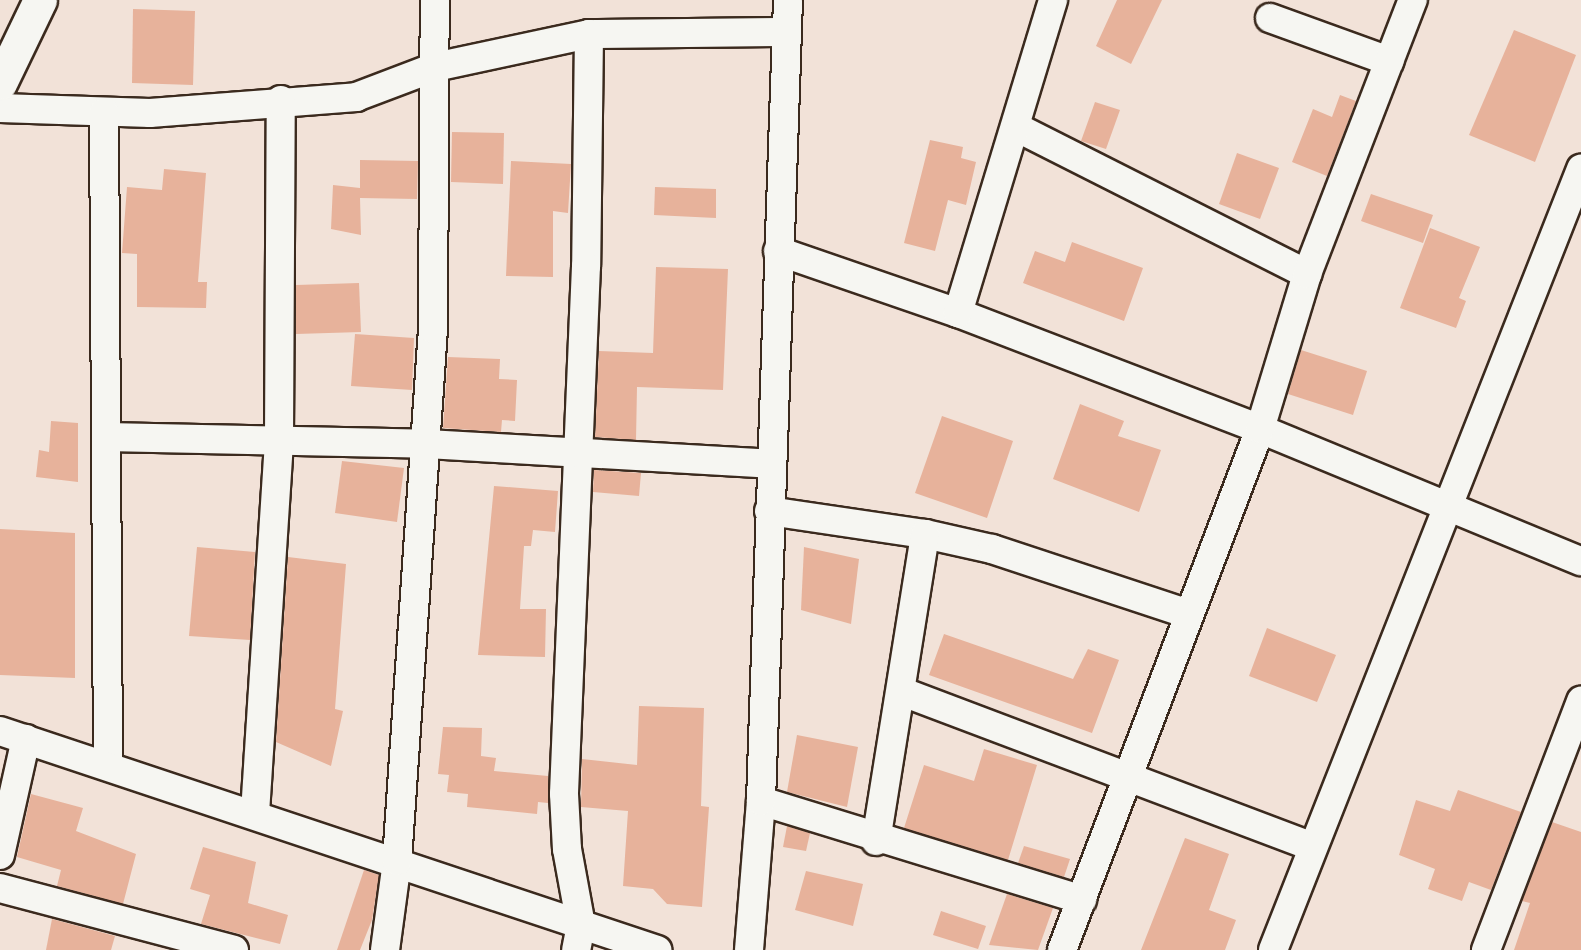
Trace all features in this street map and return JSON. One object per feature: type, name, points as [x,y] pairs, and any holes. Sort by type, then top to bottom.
[{"type":"street","points":[[0,83],[40,0]]},
{"type":"street","points":[[385,950],[397,861],[427,444],[437,223],[435,0]]},
{"type":"street","points":[[749,950],[760,801],[788,0]]},
{"type":"street","points":[[958,312],[1018,128],[1053,0]]},
{"type":"street","points":[[1062,950],[1260,429],[1307,274],[1413,0]]},
{"type":"street","points":[[1270,18],[1389,61]]},
{"type":"street","points":[[0,108],[150,113],[281,100],[356,97],[435,67],[589,34],[786,32]]},
{"type":"street","points":[[579,937],[567,849],[564,794],[580,452],[589,34]]},
{"type":"street","points":[[255,813],[279,438],[281,100]]},
{"type":"street","points":[[104,112],[108,766]]},
{"type":"street","points":[[1018,128],[1307,274]]},
{"type":"street","points":[[1273,950],[1445,507],[1581,169]]},
{"type":"street","points":[[778,251],[958,312],[1260,429],[1581,561]]},
{"type":"street","points":[[106,437],[279,438],[427,444],[770,464]]},
{"type":"street","points":[[769,511],[925,534],[1060,568],[1189,614]]},
{"type":"street","points":[[876,841],[903,692],[925,534]]},
{"type":"street","points":[[903,692],[1313,847]]},
{"type":"street","points":[[1486,950],[1570,763],[1581,700]]},
{"type":"street","points":[[0,855],[13,735],[397,861],[579,937],[657,950]]},
{"type":"street","points":[[760,801],[876,841],[1082,900]]},
{"type":"street","points":[[0,888],[234,950]]},
{"type":"building","points":[[1117,0],[1162,0],[1131,64],[1096,46]]},
{"type":"building","points":[[133,9],[195,11],[193,85],[132,83]]},
{"type":"building","points":[[1514,30],[1576,55],[1535,162],[1469,135]]},
{"type":"building","points":[[1340,95],[1356,101],[1327,176],[1292,162],[1313,109],[1332,117]]},
{"type":"building","points":[[1095,102],[1120,110],[1106,149],[1081,141]]},
{"type":"building","points":[[452,132],[504,133],[503,184],[451,182]]},
{"type":"building","points":[[930,140],[963,147],[961,158],[976,162],[966,205],[948,200],[935,251],[904,243]]},
{"type":"building","points":[[1237,153],[1279,168],[1260,219],[1219,204]]},
{"type":"building","points":[[360,160],[418,161],[417,199],[360,198],[361,235],[331,229],[333,185],[360,188]]},
{"type":"building","points":[[511,161],[571,164],[568,213],[553,211],[553,277],[506,276]]},
{"type":"building","points":[[164,169],[206,173],[198,282],[207,282],[206,308],[137,307],[137,254],[122,253],[127,187],[162,190]]},
{"type":"building","points":[[655,187],[716,189],[716,218],[654,215]]},
{"type":"building","points":[[1371,194],[1433,215],[1423,243],[1361,221]]},
{"type":"building","points":[[1430,228],[1480,247],[1459,298],[1466,301],[1456,328],[1400,308]]},
{"type":"building","points":[[1072,242],[1143,268],[1124,321],[1023,283],[1035,251],[1065,262]]},
{"type":"building","points":[[656,267],[728,269],[723,390],[637,387],[636,440],[595,437],[599,351],[653,353]]},
{"type":"building","points":[[359,283],[361,332],[296,334],[296,285]]},
{"type":"building","points":[[355,334],[414,338],[412,390],[351,386]]},
{"type":"building","points":[[1301,350],[1367,371],[1353,415],[1288,394]]},
{"type":"building","points":[[448,357],[500,359],[499,379],[517,380],[515,421],[502,420],[501,432],[443,428]]},
{"type":"building","points":[[1080,404],[1124,421],[1118,436],[1161,450],[1139,512],[1053,479]]},
{"type":"building","points":[[942,416],[1013,441],[987,518],[915,493]]},
{"type":"building","points":[[51,421],[78,423],[78,482],[36,477],[39,450],[49,452]]},
{"type":"building","points":[[342,461],[404,468],[397,522],[335,513]]},
{"type":"building","points":[[594,470],[641,473],[639,496],[593,492]]},
{"type":"building","points":[[494,486],[558,491],[555,532],[533,530],[531,546],[524,546],[520,609],[546,609],[545,657],[478,655]]},
{"type":"building","points":[[0,529],[75,533],[75,678],[0,675]]},
{"type":"building","points":[[197,547],[255,552],[250,640],[189,636]]},
{"type":"building","points":[[804,547],[859,559],[851,624],[801,610]]},
{"type":"building","points":[[288,557],[346,564],[335,709],[343,711],[331,766],[276,742]]},
{"type":"building","points":[[1267,628],[1336,655],[1317,702],[1249,676]]},
{"type":"building","points":[[944,634],[1073,679],[1088,649],[1119,660],[1092,733],[929,675]]},
{"type":"building","points":[[639,706],[704,708],[701,806],[709,807],[702,907],[667,904],[653,889],[623,886],[628,811],[581,807],[582,759],[637,765]]},
{"type":"building","points":[[443,727],[482,728],[481,756],[496,758],[494,771],[548,776],[548,803],[538,802],[537,814],[467,807],[468,794],[447,792],[449,775],[438,774]]},
{"type":"building","points":[[797,735],[858,747],[847,807],[787,792]]},
{"type":"building","points":[[984,749],[1037,765],[1008,860],[904,828],[924,765],[974,781]]},
{"type":"building","points":[[1458,790],[1521,812],[1491,890],[1469,882],[1462,901],[1428,889],[1435,869],[1399,855],[1416,800],[1450,811]]},
{"type":"building","points":[[31,794],[83,808],[76,831],[136,854],[123,904],[57,886],[61,870],[17,857]]},
{"type":"building","points":[[1552,822],[1581,832],[1581,950],[1514,950],[1530,903],[1522,901]]},
{"type":"building","points":[[787,826],[810,833],[806,851],[783,847]]},
{"type":"building","points":[[1185,838],[1229,854],[1209,910],[1236,920],[1225,950],[1141,950]]},
{"type":"building","points":[[1024,846],[1070,859],[1064,877],[1018,863]]},
{"type":"building","points":[[203,847],[256,862],[248,903],[288,915],[280,944],[201,924],[210,895],[190,889]]},
{"type":"building","points":[[364,870],[379,875],[372,920],[360,950],[337,950]]},
{"type":"building","points":[[806,871],[863,884],[853,926],[795,910]]},
{"type":"building","points":[[1007,894],[1053,908],[1038,950],[989,945]]},
{"type":"building","points":[[941,911],[986,926],[978,949],[933,935]]},
{"type":"building","points":[[52,919],[115,936],[111,950],[46,950]]}]
